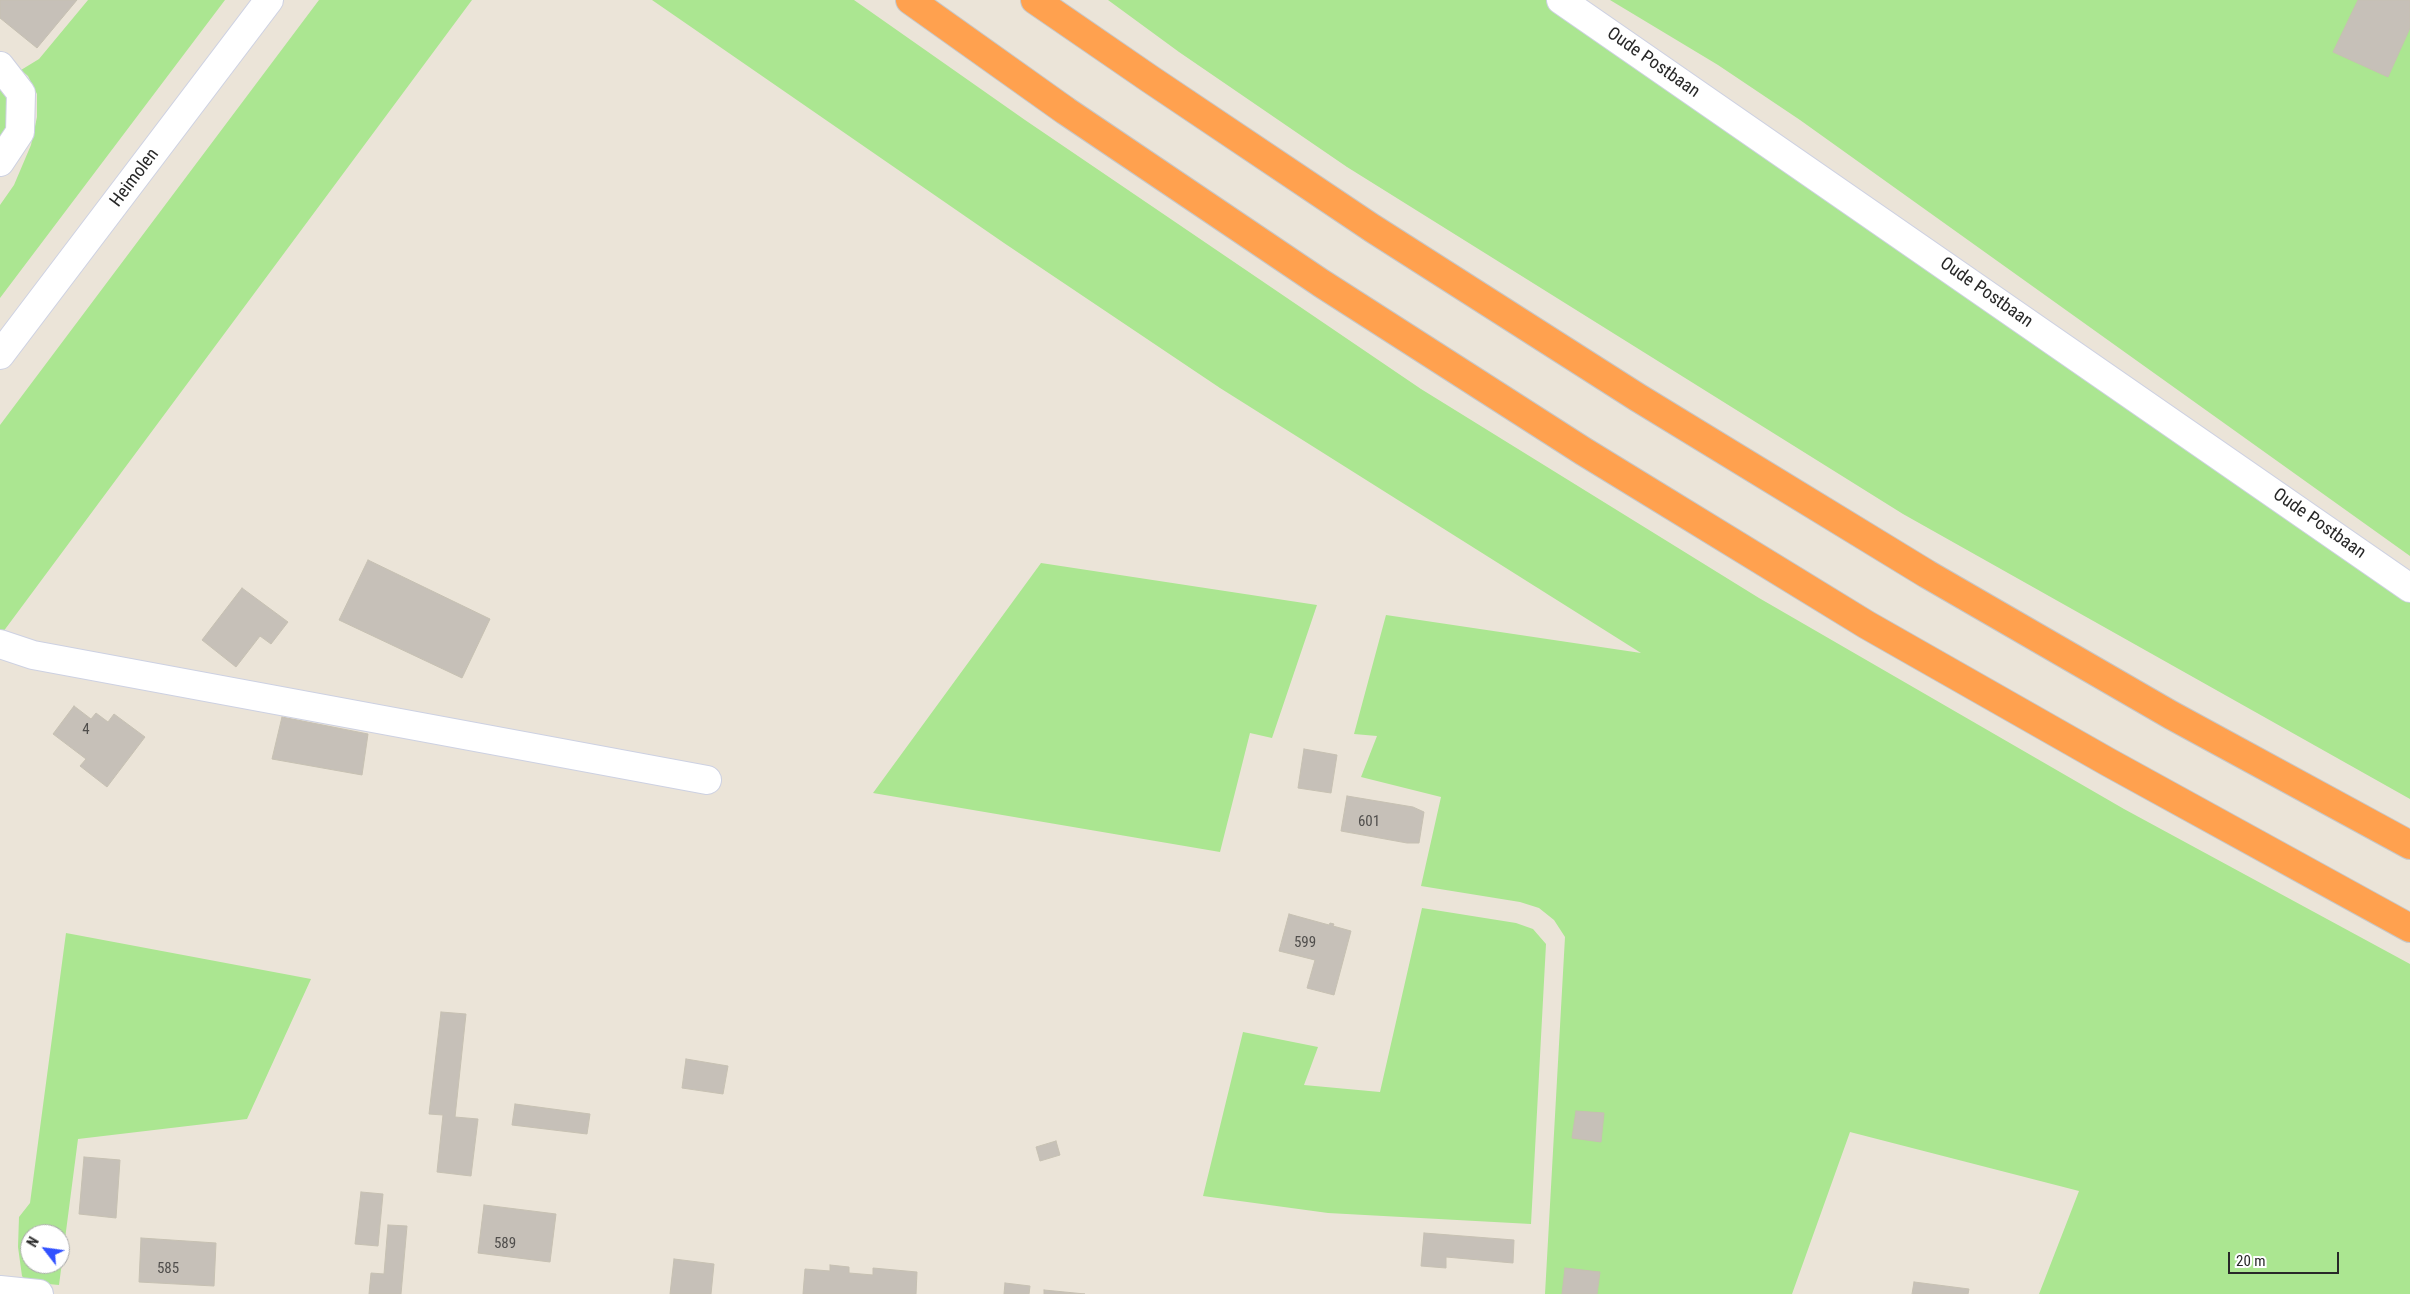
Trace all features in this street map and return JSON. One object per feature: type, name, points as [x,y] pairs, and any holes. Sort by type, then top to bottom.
[{"type":"highway","points":[[910,0],[1066,111],[1321,283],[1591,456],[1866,625],[2108,762],[2410,928]]},
{"type":"highway","points":[[1036,0],[1372,228],[1637,397],[1961,593],[2171,715],[2410,845]]},
{"type":"street","name":"Heimolen","points":[[0,355],[270,0]]},
{"type":"street","name":"Oude Postbaan","points":[[1561,0],[2410,588]]},
{"type":"street","points":[[0,66],[21,93],[20,132],[0,162]]},
{"type":"street","points":[[0,644],[34,655],[707,780]]},
{"type":"street","points":[[0,1290],[39,1294]]},
{"type":"green space","points":[[88,0],[225,0],[0,298],[0,205],[14,185],[31,145],[37,117],[37,94],[28,76],[21,70],[39,59]]},
{"type":"green space","points":[[319,0],[472,0],[3,632],[0,631],[0,425]]},
{"type":"green space","points":[[652,0],[854,0],[1025,120],[1421,389],[1759,598],[2124,809],[2410,964],[2410,1294],[2039,1294],[2079,1191],[1850,1132],[1792,1294],[1545,1294],[1565,937],[1554,920],[1539,908],[1520,902],[1421,886],[1441,797],[1361,777],[1377,736],[1354,734],[1386,615],[1641,653],[1220,388],[1004,243]]},
{"type":"green space","points":[[1108,0],[1547,0],[1627,45],[2410,596],[2410,799],[1903,514],[1347,167],[1179,52]]},
{"type":"green space","points":[[1610,0],[2410,0],[2410,556],[1800,120],[1718,65]]},
{"type":"green space","points":[[0,86],[12,102],[11,119],[0,141]]},
{"type":"green space","points":[[1041,563],[1317,605],[1272,738],[1250,733],[1220,852],[873,793]]},
{"type":"green space","points":[[1422,908],[1516,923],[1533,929],[1546,944],[1531,1224],[1328,1213],[1203,1196],[1243,1032],[1318,1047],[1304,1085],[1380,1092]]},
{"type":"green space","points":[[66,933],[311,979],[247,1119],[78,1139],[67,1224],[20,1224],[20,1262],[18,1247],[19,1217],[30,1203]]},
{"type":"green space","points":[[22,1274],[60,1274],[59,1285],[27,1282]]},
{"type":"building","points":[[0,0],[77,0],[37,48],[0,18]]},
{"type":"building","points":[[2358,0],[2410,0],[2410,28],[2388,77],[2333,52]]},
{"type":"building","points":[[368,560],[490,619],[462,678],[339,620]]},
{"type":"building","points":[[242,588],[288,622],[271,644],[260,636],[236,667],[202,640]]},
{"type":"building","points":[[74,706],[91,719],[96,713],[108,722],[114,714],[145,737],[107,787],[80,766],[86,759],[53,734]]},
{"type":"building","points":[[282,717],[368,734],[362,775],[272,759]]},
{"type":"building","points":[[1304,749],[1337,755],[1331,793],[1298,788]]},
{"type":"building","points":[[1347,796],[1413,807],[1424,812],[1419,843],[1407,843],[1341,831]]},
{"type":"building","points":[[1289,914],[1329,925],[1330,923],[1334,924],[1333,926],[1351,931],[1334,995],[1307,988],[1315,960],[1279,951]]},
{"type":"building","points":[[441,1012],[466,1014],[455,1117],[478,1119],[471,1176],[437,1172],[443,1115],[429,1114]]},
{"type":"building","points":[[686,1059],[728,1066],[723,1094],[682,1088]]},
{"type":"building","points":[[515,1104],[590,1114],[587,1134],[512,1125]]},
{"type":"building","points":[[1576,1111],[1604,1113],[1601,1142],[1572,1138]]},
{"type":"building","points":[[1056,1141],[1060,1155],[1040,1161],[1036,1147]]},
{"type":"building","points":[[84,1157],[120,1160],[116,1218],[79,1214]]},
{"type":"building","points":[[361,1192],[383,1194],[378,1246],[355,1244]]},
{"type":"building","points":[[484,1205],[556,1214],[550,1262],[478,1253]]},
{"type":"building","points":[[388,1225],[407,1226],[401,1294],[369,1294],[371,1273],[384,1274]]},
{"type":"building","points":[[1424,1233],[1514,1240],[1513,1263],[1446,1257],[1446,1268],[1421,1266]]},
{"type":"building","points":[[141,1238],[216,1243],[214,1286],[139,1282]]},
{"type":"building","points":[[674,1259],[714,1264],[711,1294],[670,1294]]},
{"type":"building","points":[[830,1265],[849,1267],[849,1273],[873,1275],[873,1268],[917,1272],[916,1294],[803,1294],[805,1269],[830,1271]]},
{"type":"building","points":[[1565,1268],[1600,1272],[1597,1294],[1562,1294]]},
{"type":"building","points":[[1914,1282],[1969,1289],[1968,1294],[1912,1294]]},
{"type":"building","points":[[1005,1283],[1030,1286],[1029,1294],[1004,1294]]},
{"type":"building","points":[[1044,1290],[1085,1294],[1044,1294]]}]
